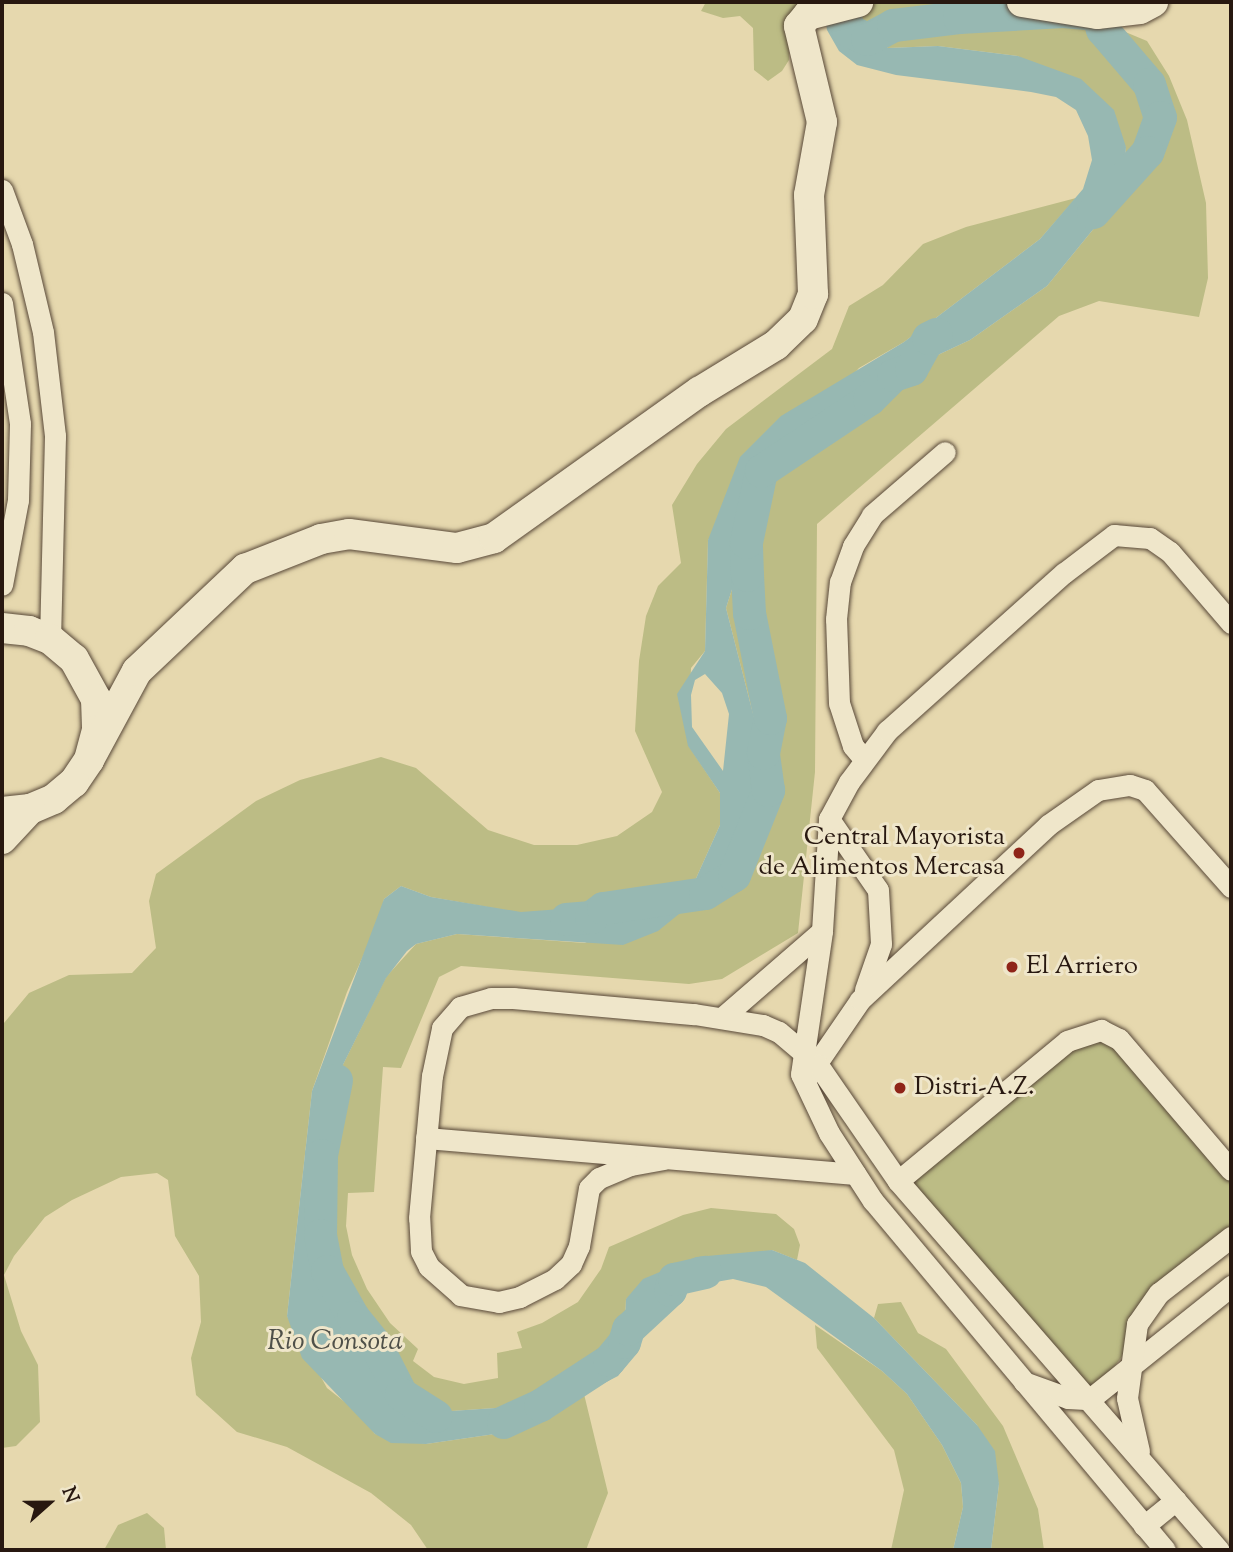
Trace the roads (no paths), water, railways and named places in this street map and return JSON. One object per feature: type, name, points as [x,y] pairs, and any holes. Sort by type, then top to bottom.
[{"type":"street","points":[[2,839],[16,811],[54,799],[74,782],[89,760],[137,671],[244,569],[321,540],[349,534],[457,548],[494,538],[699,392],[776,345],[803,319],[813,294],[809,195],[822,122],[799,26],[808,15],[858,2]]},
{"type":"street","points":[[1021,2],[1097,14],[1140,9],[1153,2]]},
{"type":"street","points":[[2,190],[22,244],[43,332],[55,436],[50,639]]},
{"type":"street","points":[[2,303],[20,424],[18,500],[2,585]]},
{"type":"street","points":[[864,759],[853,746],[839,703],[836,620],[840,583],[853,546],[872,516],[944,452]]},
{"type":"street","points":[[1165,1550],[1019,1380],[899,1232],[855,1174],[802,1082],[811,1059],[829,819],[864,759],[921,698],[1114,534],[1150,538],[1170,552],[1231,623]]},
{"type":"street","points":[[2,628],[29,631],[50,639],[84,671],[96,699],[97,730],[89,760]]},
{"type":"street","points":[[84,671],[137,671]]},
{"type":"street","points":[[811,1059],[860,1000],[1048,825],[1098,790],[1130,785],[1145,790],[1231,887]]},
{"type":"street","points":[[829,819],[878,890],[881,944],[860,1000]]},
{"type":"street","points":[[723,1017],[822,931]]},
{"type":"street","points":[[664,1159],[614,1170],[589,1188],[579,1246],[571,1264],[555,1279],[520,1297],[480,1301],[442,1282],[421,1251],[419,1218],[426,1138],[442,1028],[449,1015],[474,1001],[513,998],[748,1020],[779,1032],[811,1059],[898,1181],[1219,1550]]},
{"type":"street","points":[[898,1181],[1067,1041],[1101,1030],[1119,1039],[1231,1170]]},
{"type":"street","points":[[426,1138],[855,1174]]},
{"type":"street","points":[[898,1181],[899,1232]]},
{"type":"street","points":[[1142,1459],[1129,1416],[1132,1343],[1144,1309],[1159,1293],[1231,1237]]},
{"type":"street","points":[[1019,1380],[1068,1398],[1090,1399],[1231,1286]]},
{"type":"street","points":[[1090,1399],[1132,1343]]},
{"type":"street","points":[[1144,1526],[1177,1500]]},
{"type":"water","name":"Rio Consota","points":[[822,2],[841,15],[848,30],[888,48],[938,46],[1018,56],[1081,79],[1114,110],[1126,147],[1124,178],[1113,205],[1047,286],[970,340],[867,388],[769,474],[726,608],[763,753],[756,823],[743,849],[705,893],[658,931],[623,945],[457,934],[416,944],[407,951],[386,978],[336,1079],[324,1126],[320,1224],[327,1271],[358,1307],[401,1394],[451,1411],[540,1405],[609,1360],[624,1342],[626,1299],[643,1279],[696,1257],[772,1250],[805,1263],[874,1318],[977,1425],[995,1451],[999,1484],[991,1550],[953,1550],[963,1507],[961,1483],[942,1445],[907,1394],[882,1371],[766,1287],[733,1279],[670,1290],[654,1307],[636,1353],[618,1376],[509,1432],[426,1444],[391,1443],[375,1434],[302,1358],[287,1316],[312,1091],[384,899],[401,886],[431,897],[521,912],[627,904],[693,885],[720,825],[720,793],[688,746],[677,694],[705,651],[708,540],[740,457],[781,416],[904,342],[1040,239],[1083,189],[1092,160],[1088,136],[1076,110],[1056,97],[896,75],[857,65],[839,51],[827,30]],"holes":[[[705,674],[722,693],[729,714],[723,771],[692,727],[691,695],[695,680]]]},
{"type":"waterway","points":[[842,2],[848,30],[867,39],[893,25],[959,17],[1063,11],[1097,14],[1102,29],[1149,84],[1160,117],[1147,152],[1093,212]]},
{"type":"waterway","points":[[566,919],[591,917],[603,908],[705,893],[734,875],[768,790],[763,753],[770,718],[749,613],[746,542],[761,471],[869,399],[893,375],[911,369],[928,338],[936,334]]},
{"type":"waterway","points":[[336,1080],[321,1155],[320,1235],[327,1271],[353,1317],[376,1345],[401,1394],[436,1416]]},
{"type":"waterway","points":[[503,1422],[540,1405],[609,1360],[624,1342],[628,1329],[670,1290],[674,1279],[705,1272]]},
{"type":"place","name":"Central Mayorista de Alimentos Mercasa","points":[[1019,853]]},
{"type":"place","name":"El Arriero","points":[[1012,967]]},
{"type":"place","name":"Distri-A.Z.","points":[[900,1088]]}]
